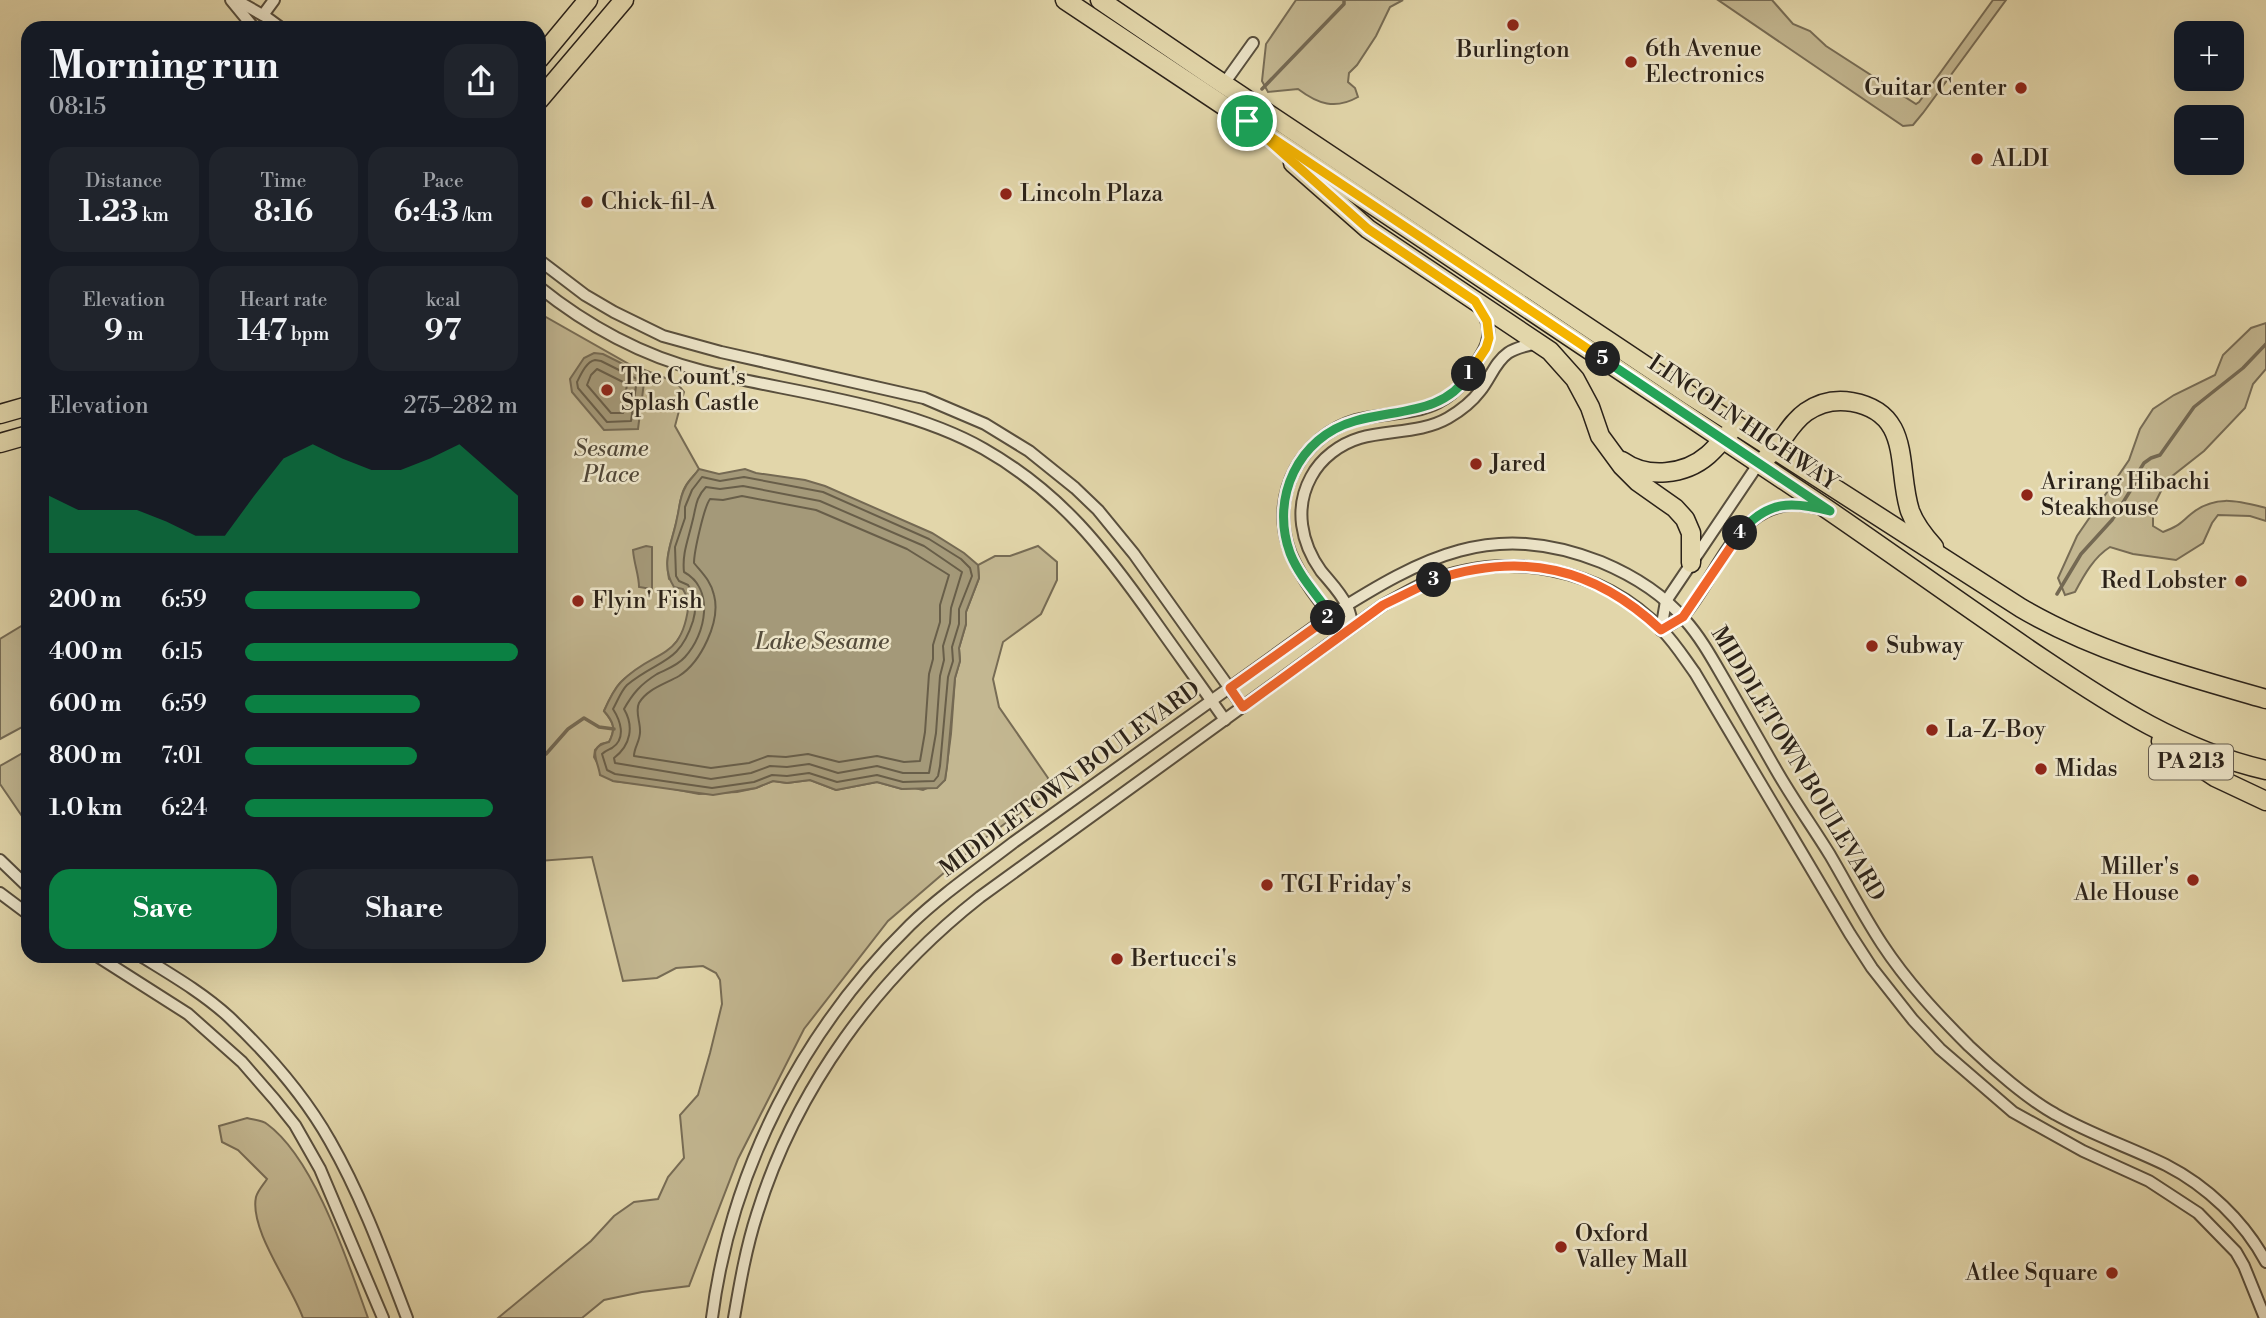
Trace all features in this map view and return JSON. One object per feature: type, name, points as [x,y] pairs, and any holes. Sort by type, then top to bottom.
[{"type":"main road","points":[[546,50],[588,0]]},
{"type":"main road","points":[[546,92],[624,0]]},
{"type":"main road","name":"LINCOLN HIGHWAY","points":[[1065,0],[1248,111],[2030,614],[2072,635],[2155,666],[2266,699]]},
{"type":"main road","name":"LINCOLN HIGHWAY","points":[[1100,0],[1223,85],[1248,111],[1895,555],[1962,605],[2122,712],[2193,747],[2232,762],[2266,770]]},
{"type":"main road","points":[[1248,111],[1368,229],[1559,359],[1575,379],[1590,407],[1600,436],[1629,474],[1675,508],[1685,519],[1691,533],[1691,563]]},
{"type":"main road","points":[[1759,463],[1774,450],[1795,421],[1825,402],[1847,401],[1876,411],[1889,422],[1897,437],[1908,502],[1916,523],[1930,544],[1951,564]]},
{"type":"main road","points":[[0,414],[21,408]]},
{"type":"main road","points":[[1611,451],[1627,464],[1647,471],[1681,470],[1701,461],[1737,426]]},
{"type":"main road","points":[[0,443],[21,437]]},
{"type":"main road","name":"PA 213","points":[[2122,712],[2201,768],[2266,802]]},
{"type":"street","points":[[234,0],[271,21]]},
{"type":"street","points":[[234,0],[249,21]]},
{"type":"street","points":[[263,15],[274,0]]},
{"type":"street","points":[[1223,85],[1253,43]]},
{"type":"street","points":[[546,265],[585,295],[663,336],[720,352],[924,398],[985,424],[1018,444],[1059,473],[1098,510],[1134,554],[1243,707]]},
{"type":"street","points":[[546,292],[583,319],[659,357],[701,371],[905,416],[942,429],[1005,462],[1043,490],[1089,533],[1225,720]]},
{"type":"street","points":[[1353,626],[1331,615],[1296,566],[1286,539],[1283,512],[1288,485],[1294,470],[1311,447],[1338,427],[1372,416],[1436,404],[1457,390],[1486,348],[1489,338],[1487,321],[1475,301]]},
{"type":"street","points":[[1353,626],[1347,605],[1312,557],[1303,535],[1302,501],[1317,468],[1346,443],[1376,434],[1427,426],[1450,417],[1470,403],[1509,352],[1539,344]]},
{"type":"street","points":[[1661,630],[1666,601],[1759,463]]},
{"type":"street","points":[[1661,630],[1683,617],[1737,537],[1753,519],[1782,505],[1808,505],[1830,511]]},
{"type":"street","name":"MIDDLETOWN BOULEVARD","points":[[712,1318],[732,1218],[758,1146],[792,1078],[820,1034],[848,996],[906,930],[943,897],[1014,842],[1375,586],[1409,569],[1465,548],[1506,542],[1576,552],[1609,566],[1666,601],[1683,617],[1715,663],[1882,944],[1920,995],[1972,1049],[2043,1107],[2092,1133],[2170,1167],[2206,1191],[2239,1224],[2266,1262]]},
{"type":"street","name":"MIDDLETOWN BOULEVARD","points":[[734,1318],[757,1212],[774,1168],[808,1096],[861,1014],[947,923],[1383,605],[1424,583],[1462,570],[1513,565],[1568,573],[1587,580],[1609,590],[1661,630],[1695,673],[1872,968],[1913,1020],[1940,1049],[2013,1112],[2083,1152],[2149,1181],[2198,1213],[2236,1252],[2266,1318]]},
{"type":"street","points":[[0,860],[21,880]]},
{"type":"street","points":[[0,893],[21,909]]},
{"type":"street","points":[[108,963],[188,1014],[242,1062],[295,1125],[320,1169],[383,1318]]},
{"type":"street","points":[[152,963],[228,1017],[283,1074],[309,1107],[350,1178],[407,1318]]},
{"type":"green space","points":[[1296,0],[1403,0],[1390,7],[1376,36],[1349,73],[1348,82],[1355,88],[1358,97],[1342,103],[1327,104],[1298,89],[1268,92],[1262,81],[1266,44]]},
{"type":"green space","points":[[1718,0],[1772,0],[1793,24],[1810,31],[1826,46],[1916,104],[1993,0],[2006,0],[1923,113],[1913,125],[1903,126]]},
{"type":"green space","name":"Sesame Place","points":[[546,317],[629,364],[676,382],[684,392],[675,426],[699,469],[683,491],[668,555],[669,579],[682,588],[687,596],[689,614],[683,632],[672,647],[620,683],[604,711],[612,722],[613,733],[609,742],[601,744],[595,750],[594,757],[613,781],[699,794],[737,792],[773,781],[787,783],[810,780],[836,790],[877,782],[902,789],[923,790],[945,780],[955,678],[960,661],[959,648],[966,624],[966,612],[979,578],[978,565],[995,556],[1010,556],[1038,546],[1057,562],[1057,580],[1041,614],[1003,642],[993,679],[999,707],[1048,778],[1046,794],[981,841],[888,921],[804,1029],[738,1159],[689,1286],[604,1300],[582,1318],[498,1318],[591,1241],[614,1216],[634,1202],[658,1199],[668,1177],[684,1158],[680,1115],[698,1095],[722,1004],[720,980],[716,973],[703,966],[676,968],[657,978],[623,981],[592,857],[546,860]]},
{"type":"green space","points":[[2266,323],[2266,369],[2253,384],[2245,408],[2204,451],[2166,481],[2153,507],[2153,526],[2163,532],[2200,508],[2218,501],[2266,508],[2266,521],[2250,516],[2218,515],[2203,543],[2176,560],[2133,554],[2110,547],[2094,561],[2075,592],[2065,595],[2058,578],[2077,536],[2129,460],[2140,429],[2153,409],[2174,395],[2215,375],[2223,355],[2251,328]]},
{"type":"green space","points":[[21,626],[21,728],[0,739],[0,639]]},
{"type":"green space","points":[[21,754],[21,815],[0,784],[0,766]]},
{"type":"green space","points":[[247,1118],[267,1124],[300,1161],[328,1213],[368,1318],[303,1318],[259,1225],[256,1197],[267,1179],[238,1150],[222,1142],[219,1126]]},
{"type":"water","name":"The Count's Splash Castle","points":[[594,353],[603,354],[645,375],[638,429],[604,430],[572,392],[570,379],[584,358]]},
{"type":"water","name":"Lake Sesame","points":[[699,469],[719,474],[745,469],[825,486],[932,533],[978,565],[979,578],[966,612],[966,624],[959,648],[960,661],[955,678],[945,780],[937,788],[902,789],[877,782],[836,790],[810,780],[787,783],[773,781],[756,788],[713,795],[613,781],[600,775],[595,755],[598,747],[609,742],[613,733],[612,722],[604,711],[611,696],[633,671],[674,645],[686,621],[689,601],[683,589],[674,587],[667,561],[682,494]]},
{"type":"water","points":[[652,547],[652,589],[639,587],[633,550]]},
{"type":"waterway","points":[[1262,89],[1344,4],[1344,0]]},
{"type":"waterway","points":[[2057,594],[2081,554],[2112,520],[2137,480],[2144,463],[2160,455],[2194,407],[2243,368],[2266,344]]},
{"type":"waterway","points":[[546,754],[568,729],[584,718],[599,727],[614,729]]},
{"type":"place","name":"Burlington","points":[[1513,25]]},
{"type":"place","name":"6th Avenue Electronics","points":[[1631,62]]},
{"type":"place","name":"Guitar Center","points":[[2021,88]]},
{"type":"place","name":"ALDI","points":[[1977,159]]},
{"type":"place","name":"Lincoln Plaza","points":[[1006,194]]},
{"type":"place","name":"Chick-fil-A","points":[[587,202]]},
{"type":"place","name":"The Count's Splash Castle","points":[[607,390]]},
{"type":"place","name":"Jared","points":[[1476,464]]},
{"type":"place","name":"Arirang Hibachi Steakhouse","points":[[2027,495]]},
{"type":"place","name":"Red Lobster","points":[[2241,581]]},
{"type":"place","name":"Flyin' Fish","points":[[578,601]]},
{"type":"place","name":"Subway","points":[[1872,646]]},
{"type":"place","name":"La-Z-Boy","points":[[1932,730]]},
{"type":"place","name":"Midas","points":[[2041,769]]},
{"type":"place","name":"Miller's Ale House","points":[[2193,880]]},
{"type":"place","name":"TGI Friday's","points":[[1267,885]]},
{"type":"place","name":"Bertucci's","points":[[1117,959]]},
{"type":"place","name":"Oxford Valley Mall","points":[[1561,1247]]},
{"type":"place","name":"Atlee Square","points":[[2112,1273]]},
{"type":"route","points":[[1247,121],[1830,511],[1808,505],[1782,505],[1753,519],[1737,537],[1683,617],[1661,630],[1639,610],[1609,590],[1568,573],[1513,565],[1462,570],[1424,583],[1383,605],[1243,707],[1230,688],[1331,615],[1296,566],[1283,526],[1284,498],[1302,457],[1325,435],[1338,427],[1372,416],[1425,408],[1447,398],[1466,379],[1486,348],[1489,338],[1487,321],[1475,301],[1368,229],[1247,121]]}]
